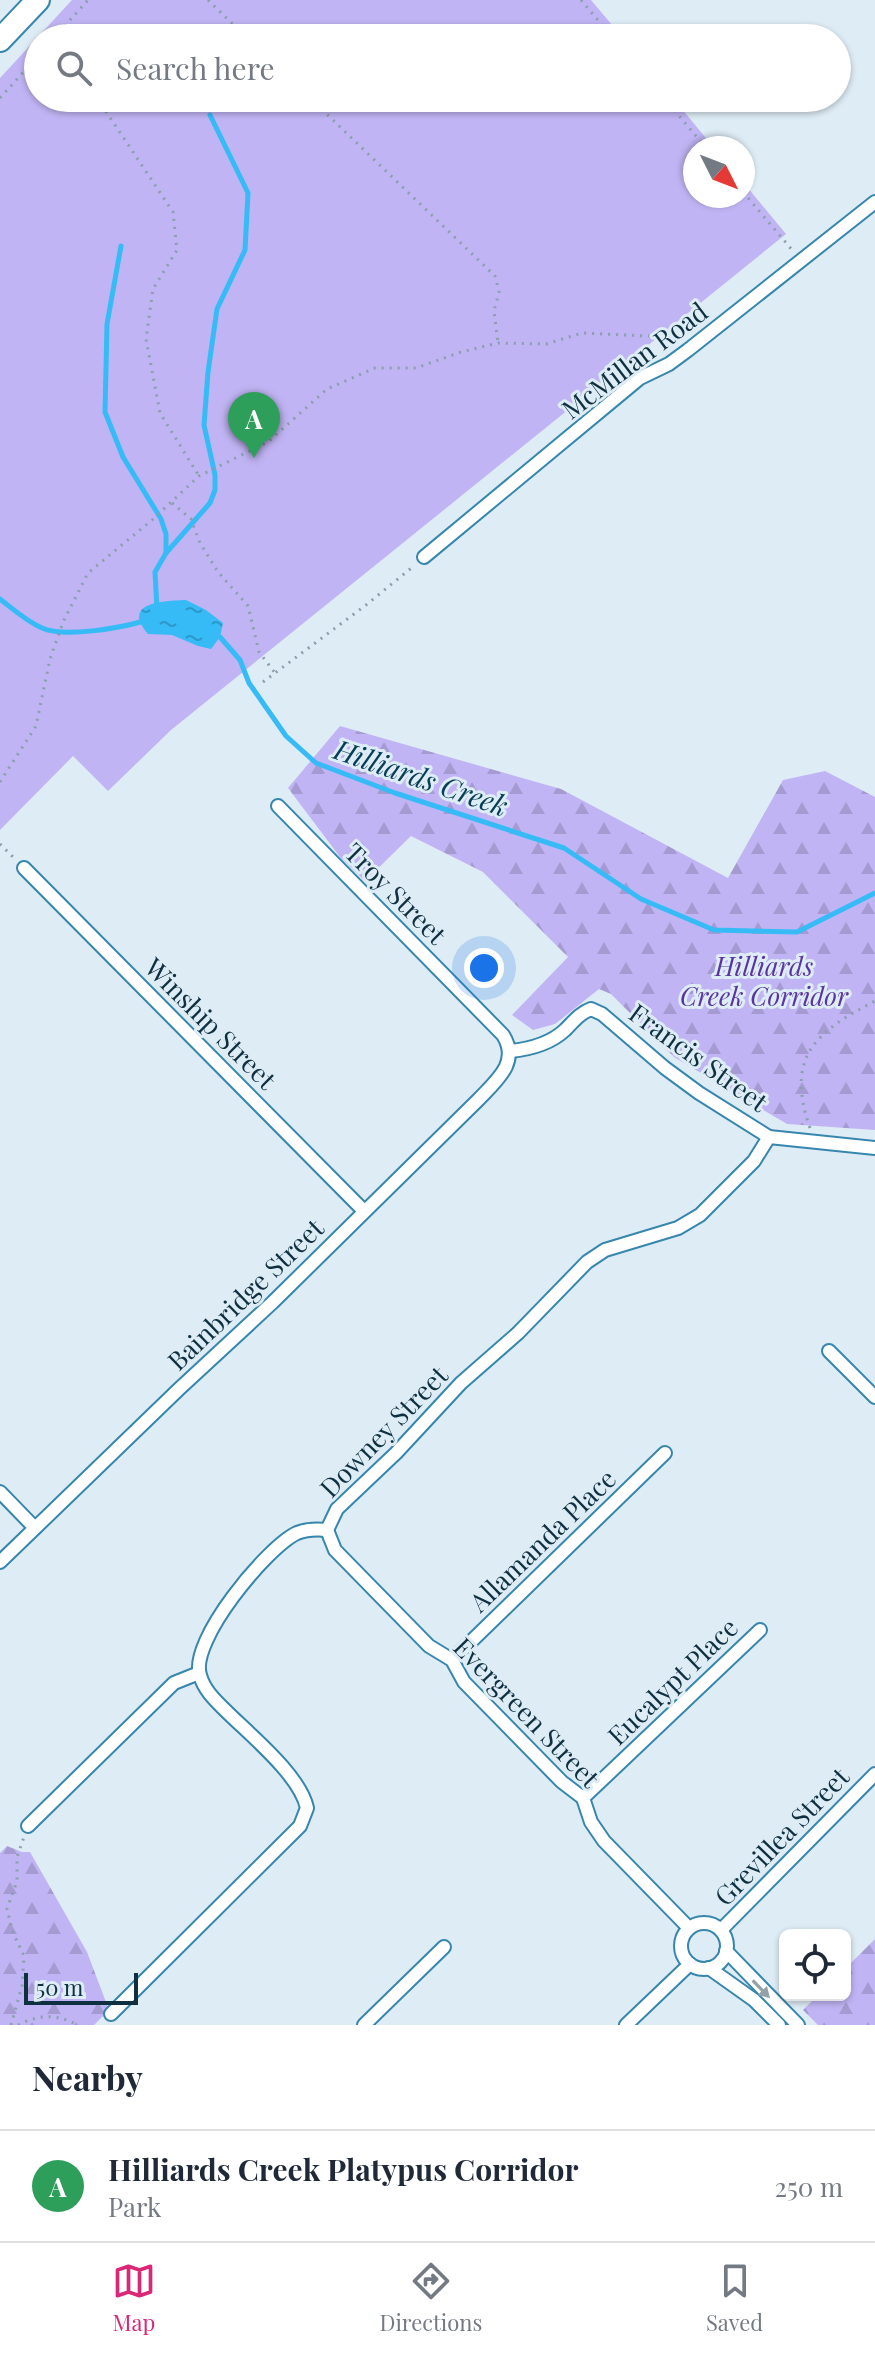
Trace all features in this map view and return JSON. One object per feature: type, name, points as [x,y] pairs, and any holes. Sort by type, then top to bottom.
[{"type":"highway","points":[[0,40],[38,0]]},
{"type":"street","name":"McMillan Road","points":[[424,557],[640,378],[669,364],[688,350],[875,202]]},
{"type":"street","name":"Troy Street","points":[[278,806],[493,1024],[508,1043],[510,1051]]},
{"type":"street","name":"Winship Street","points":[[24,868],[364,1211]]},
{"type":"street","name":"Francis Street","points":[[510,1051],[543,1045],[562,1033],[582,1012],[591,1009],[602,1014],[699,1093],[769,1137],[875,1148]]},
{"type":"street","name":"Bainbridge Street","points":[[0,1562],[273,1302],[501,1076],[508,1065],[510,1051]]},
{"type":"street","name":"Downey Street","points":[[199,1673],[201,1651],[242,1583],[295,1534],[313,1529],[327,1530],[337,1509],[396,1453],[461,1383],[518,1333],[587,1262],[605,1250],[678,1228],[700,1215],[754,1161],[769,1137]]},
{"type":"street","points":[[829,1351],[875,1397]]},
{"type":"street","name":"Allamanda Place","points":[[452,1660],[665,1453]]},
{"type":"street","points":[[0,1492],[35,1528]]},
{"type":"street","name":"Evergreen Street","points":[[327,1530],[335,1550],[429,1646],[452,1660],[464,1682],[562,1782],[583,1798],[591,1822],[604,1841],[689,1928]]},
{"type":"street","name":"Eucalypt Place","points":[[583,1798],[760,1630]]},
{"type":"street","points":[[28,1826],[174,1683],[199,1673],[209,1694],[298,1784],[304,1795],[307,1808],[300,1826],[111,2014]]},
{"type":"street","name":"Grevillea Street","points":[[721,1930],[875,1774]]},
{"type":"street","points":[[709,1968],[720,1962],[726,1951],[725,1937],[721,1930],[705,1922],[689,1928],[681,1942],[681,1950],[690,1964],[709,1968],[754,2000],[779,2025]]},
{"type":"street","points":[[364,2025],[444,1947]]},
{"type":"street","points":[[726,1951],[798,2025]]},
{"type":"street","points":[[626,2025],[690,1964]]},
{"type":"path","points":[[68,24],[88,0]]},
{"type":"path","points":[[208,0],[233,24]]},
{"type":"path","points":[[581,0],[601,24]]},
{"type":"path","points":[[0,98],[24,71]]},
{"type":"path","points":[[106,112],[173,212],[177,250],[153,289],[146,339],[160,413],[199,476]]},
{"type":"path","points":[[325,112],[495,276],[499,292],[494,311],[498,343]]},
{"type":"path","points":[[676,112],[696,136]]},
{"type":"path","points":[[755,206],[801,260]]},
{"type":"path","points":[[0,782],[36,726],[50,659],[63,622],[88,573],[199,476],[268,442],[327,389],[375,368],[416,368],[498,343],[546,344],[582,333],[670,337],[688,350]]},
{"type":"path","points":[[170,502],[191,519],[200,543],[218,572],[248,606],[259,652],[275,673]]},
{"type":"path","points":[[263,682],[424,557]]},
{"type":"path","points":[[0,844],[24,868]]},
{"type":"path","points":[[816,1143],[808,1122],[800,1082],[809,1050],[839,1019],[875,1001]]},
{"type":"path","points":[[11,2025],[22,1986],[24,1956],[13,1933],[7,1909],[17,1881],[17,1857],[28,1826]]},
{"type":"path","points":[[18,2025],[44,2015],[67,2019],[78,2025]]},
{"type":"green space","points":[[72,0],[591,0],[611,24],[50,24]]},
{"type":"green space","points":[[24,52],[24,112],[684,112],[704,136],[683,136],[683,208],[755,208],[755,197],[786,234],[171,730],[108,791],[73,756],[0,830],[0,78]]},
{"type":"green space","name":"Hilliards Creek Corridor","points":[[340,726],[561,789],[728,878],[783,780],[825,771],[875,797],[875,1130],[787,1124],[674,1057],[611,994],[599,989],[555,1024],[533,1030],[512,1015],[568,957],[483,872],[411,836],[365,881],[340,857],[288,788]]},
{"type":"green space","points":[[7,1846],[30,1852],[87,1952],[109,2010],[94,2025],[0,2025],[0,1853]]},
{"type":"green space","points":[[875,1939],[875,2025],[818,2025],[803,2010],[812,2001],[851,2001],[851,1963]]},
{"type":"water","points":[[186,600],[223,623],[220,637],[211,649],[172,635],[148,634],[141,623],[139,615],[148,605]]},
{"type":"waterway","points":[[166,553],[210,503],[215,490],[215,475],[204,425],[208,372],[217,309],[245,250],[248,193],[210,115]]},
{"type":"waterway","points":[[121,246],[107,324],[105,412],[123,457],[161,519],[166,534],[166,553],[155,572],[157,610]]},
{"type":"waterway","name":"Hilliards Creek","points":[[0,599],[31,622],[52,631],[92,631],[144,621]]},
{"type":"waterway","name":"Hilliards Creek","points":[[214,634],[240,660],[249,683],[286,736],[316,763],[395,793],[564,848],[641,899],[714,930],[797,932],[875,893]]},
{"type":"place","name":"Hilliards Creek Platypus Corridor","points":[[254,458]]}]
